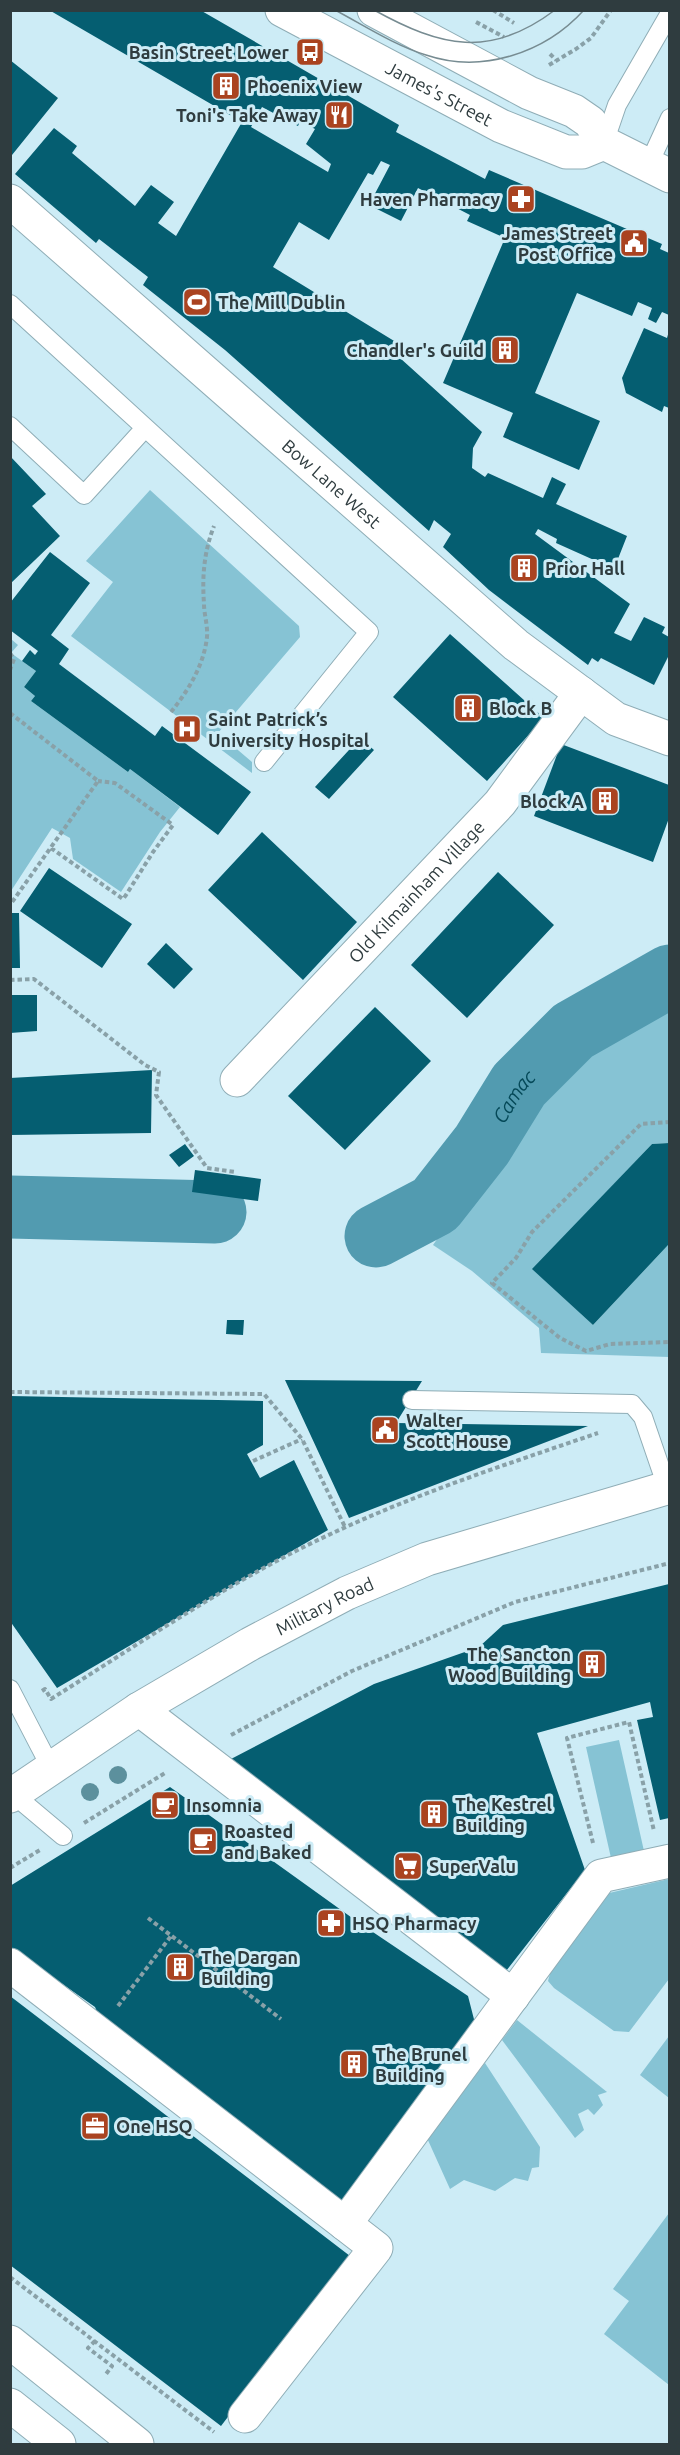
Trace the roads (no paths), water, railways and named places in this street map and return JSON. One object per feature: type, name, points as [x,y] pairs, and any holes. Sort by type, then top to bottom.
[{"type":"street","name":"James's Street","points":[[282,10],[483,118],[512,130],[566,152],[582,152],[604,143]]},
{"type":"street","points":[[374,10],[530,93],[574,111],[590,122],[604,143],[659,171]]},
{"type":"street","name":"Bow Lane West","points":[[10,201],[516,645],[616,719],[669,740]]},
{"type":"street","name":"Old Kilmainham Village","points":[[237,1080],[500,803],[581,693]]},
{"type":"street","name":"Military Road","points":[[12,1795],[139,1709],[250,1644],[348,1593],[417,1563],[668,1487]]},
{"type":"street","points":[[139,1709],[513,1996]]},
{"type":"street","points":[[345,2224],[601,1876],[665,1862]]},
{"type":"street","points":[[10,1965],[376,2248],[245,2416]]},
{"type":"street","points":[[10,2342],[136,2445]]},
{"type":"street","points":[[10,2405],[58,2445]]},
{"type":"lane","points":[[604,143],[617,105],[669,13]]},
{"type":"lane","points":[[659,171],[669,118]]},
{"type":"lane","points":[[10,304],[369,632],[264,762]]},
{"type":"lane","points":[[10,426],[84,495],[145,428]]},
{"type":"lane","points":[[412,1400],[632,1404],[643,1417],[668,1487]]},
{"type":"lane","points":[[15,1697],[51,1768]]},
{"type":"lane","points":[[12,1795],[63,1836]]},
{"type":"waterway","name":"Camac","points":[[376,1236],[435,1205],[482,1145],[519,1085],[573,1031],[670,976]]},
{"type":"waterway","name":"Camac","points":[[10,1207],[215,1212]]},
{"type":"tram line","points":[[335,10],[414,51],[447,60],[469,62],[511,56],[532,48],[551,38],[584,10]]},
{"type":"tram line","points":[[374,10],[421,32],[465,42],[487,41],[509,36],[531,26],[555,10]]},
{"type":"place","name":"Basin Street Lower","points":[[310,52]]},
{"type":"place","name":"Phoenix View","points":[[226,86]]},
{"type":"place","name":"Toni's Take Away","points":[[339,115]]},
{"type":"place","name":"Haven Pharmacy","points":[[521,199]]},
{"type":"place","name":"James Street Post Office","points":[[634,243]]},
{"type":"place","name":"The Mill Dublin","points":[[197,302]]},
{"type":"place","name":"Chandler's Guild","points":[[505,350]]},
{"type":"place","name":"Prior Hall","points":[[524,568]]},
{"type":"place","name":"Block B","points":[[468,708]]},
{"type":"place","name":"Saint Patrick’s University Hospital","points":[[187,729]]},
{"type":"place","name":"Block A","points":[[605,801]]},
{"type":"place","name":"Walter Scott House","points":[[385,1430]]},
{"type":"place","name":"The Sancton Wood Building","points":[[592,1664]]},
{"type":"place","name":"Insomnia","points":[[165,1805]]},
{"type":"place","name":"The Kestrel Building","points":[[434,1814]]},
{"type":"place","name":"Roasted and Baked","points":[[203,1841]]},
{"type":"place","name":"SuperValu","points":[[408,1866]]},
{"type":"place","name":"HSQ Pharmacy","points":[[331,1923]]},
{"type":"place","name":"The Dargan Building","points":[[180,1967]]},
{"type":"place","name":"The Brunel Building","points":[[354,2064]]},
{"type":"place","name":"One HSQ","points":[[95,2126]]}]
